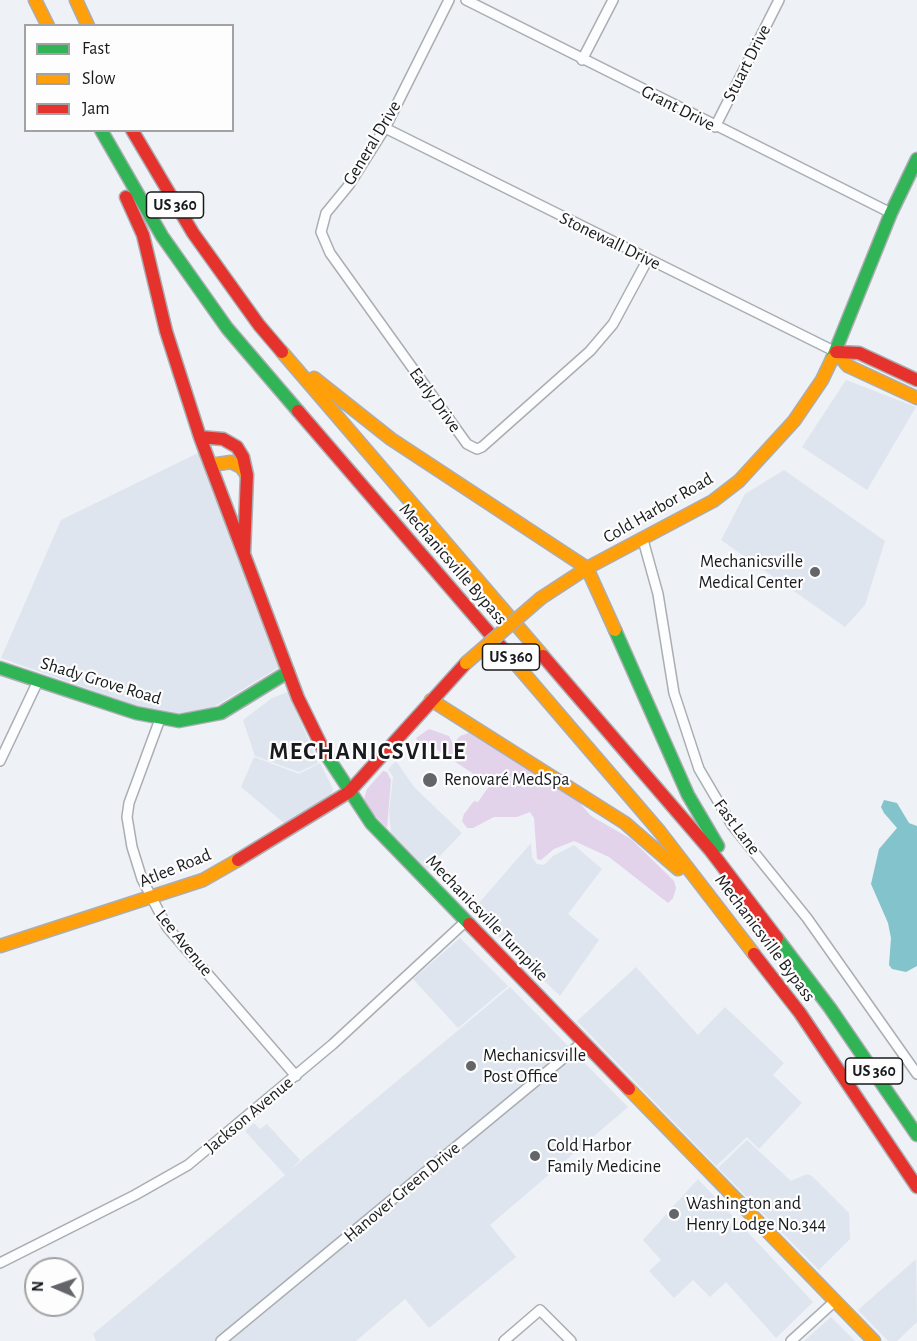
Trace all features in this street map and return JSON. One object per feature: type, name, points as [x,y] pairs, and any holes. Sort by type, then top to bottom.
[{"type":"main road","points":[[36,0],[48,24]]},
{"type":"main road","points":[[69,0],[79,24]]},
{"type":"main road","points":[[76,0],[87,24]]},
{"type":"main road","name":"Mechanicsville Turnpike","points":[[100,132],[143,235],[174,358],[200,437],[288,672],[312,730],[349,792],[387,841],[874,1341]]},
{"type":"main road","name":"Mechanicsville Bypass","points":[[100,132],[162,237],[227,328],[660,831],[760,959],[848,1081],[917,1187]]},
{"type":"main road","name":"Mechanicsville Bypass","points":[[134,132],[140,147],[212,261],[291,364],[710,850],[799,966],[917,1135]]},
{"type":"main road","name":"Cold Harbor Road","points":[[349,792],[466,663],[541,598],[587,568],[713,501],[746,474],[807,405],[836,352],[891,213],[917,159]]},
{"type":"main road","points":[[212,261],[302,366],[335,396],[391,439],[587,568],[688,795],[708,831],[799,966]]},
{"type":"main road","points":[[836,352],[860,353],[917,380]]},
{"type":"main road","points":[[836,352],[848,366],[917,398]]},
{"type":"main road","points":[[200,437],[219,438],[237,447],[243,457],[247,475],[244,553]]},
{"type":"main road","points":[[211,465],[231,462],[241,467],[247,475]]},
{"type":"main road","name":"Shady Grove Road","points":[[0,668],[160,719],[194,720],[221,713],[288,672]]},
{"type":"main road","points":[[431,700],[637,832],[672,862],[760,959]]},
{"type":"main road","name":"Atlee Road","points":[[0,945],[150,899],[218,872],[349,792]]},
{"type":"street","name":"General Drive","points":[[351,283],[330,253],[321,226],[326,213],[356,175],[385,128],[449,0]]},
{"type":"street","name":"Grant Drive","points":[[466,0],[715,127],[891,213]]},
{"type":"street","points":[[582,60],[613,0]]},
{"type":"street","name":"Stuart Drive","points":[[715,127],[779,0]]},
{"type":"street","name":"Stonewall Drive","points":[[385,128],[836,352]]},
{"type":"street","name":"Early Drive","points":[[351,283],[471,447],[482,447],[603,338],[633,290],[648,259]]},
{"type":"street","name":"Fast Lane","points":[[643,540],[658,594],[674,693],[687,739],[704,778],[732,825],[807,918],[917,1074]]},
{"type":"street","points":[[0,761],[38,681]]},
{"type":"street","name":"Lee Avenue","points":[[160,719],[129,803],[127,817],[132,847],[150,899],[167,927],[296,1076]]},
{"type":"street","name":"Jackson Avenue","points":[[0,1263],[135,1195],[187,1165],[296,1076],[420,966],[465,921]]},
{"type":"street","name":"Hanover Green Drive","points":[[221,1341],[583,1042]]},
{"type":"street","points":[[791,1341],[835,1301]]},
{"type":"street","points":[[504,1341],[540,1310],[571,1341]]},
{"type":"shaded area","points":[[846,380],[916,407],[867,490],[802,447]]},
{"type":"shaded area","points":[[200,452],[281,666],[205,712],[172,714],[151,711],[1,658],[61,520]]},
{"type":"shaded area","points":[[784,470],[885,541],[865,605],[845,627],[721,540],[745,494]]},
{"type":"shaded area","points":[[288,692],[318,763],[299,772],[255,756],[243,720],[272,698]]},
{"type":"shaded area","points":[[429,729],[449,736],[453,744],[460,736],[469,733],[578,801],[591,816],[631,839],[674,881],[676,888],[673,898],[668,903],[609,857],[574,841],[554,849],[541,860],[537,859],[534,818],[530,812],[517,817],[494,817],[473,828],[467,828],[462,821],[464,814],[474,801],[478,802],[490,785],[427,743],[418,742],[416,738]]},
{"type":"shaded area","points":[[254,757],[299,774],[320,763],[333,789],[330,797],[284,823],[241,787]]},
{"type":"shaded area","points":[[396,761],[414,787],[462,833],[427,869],[391,833],[389,812],[393,777],[388,769]]},
{"type":"shaded area","points":[[383,771],[387,772],[391,780],[387,828],[367,807],[364,799],[367,789]]},
{"type":"shaded area","points":[[531,843],[532,857],[537,864],[544,865],[553,856],[574,845],[602,869],[568,914],[599,940],[560,996],[472,911]]},
{"type":"shaded area","points":[[460,938],[508,986],[458,1028],[413,979]]},
{"type":"shaded area","points":[[636,967],[698,1035],[725,1007],[784,1063],[773,1075],[802,1103],[759,1149],[747,1137],[716,1166],[577,1021]]},
{"type":"shaded area","points":[[510,987],[628,1107],[490,1225],[516,1257],[429,1328],[405,1299],[356,1341],[96,1341],[93,1334],[285,1175],[245,1131],[254,1123],[260,1129],[267,1124],[300,1160],[289,1171]]},
{"type":"shaded area","points":[[747,1140],[791,1181],[807,1174],[812,1176],[849,1213],[850,1239],[819,1270],[718,1168]]},
{"type":"shaded area","points":[[698,1179],[813,1302],[776,1338],[726,1282],[710,1297],[693,1280],[674,1298],[649,1271],[661,1260],[643,1240]]},
{"type":"shaded area","points":[[916,1259],[917,1322],[897,1341],[888,1341],[858,1310]]},
{"type":"shaded area","points":[[831,1317],[855,1341],[804,1341]]},
{"type":"water","points":[[884,800],[897,803],[909,823],[917,826],[917,966],[906,972],[892,969],[889,965],[891,938],[888,923],[871,884],[879,849],[897,828],[881,807]]},
{"type":"traffic: fast","points":[[102,132],[162,236],[227,328],[298,411]]},
{"type":"traffic: fast","points":[[832,359],[891,213],[917,159]]},
{"type":"traffic: fast","points":[[615,630],[688,795],[718,846]]},
{"type":"traffic: fast","points":[[0,668],[136,713],[179,721],[221,713],[288,672]]},
{"type":"traffic: fast","points":[[325,753],[371,823],[469,924]]},
{"type":"traffic: fast","points":[[777,938],[830,1008],[917,1135]]},
{"type":"traffic: slow","points":[[35,0],[47,24]]},
{"type":"traffic: slow","points":[[76,0],[87,24]]},
{"type":"traffic: slow","points":[[282,352],[543,656]]},
{"type":"traffic: slow","points":[[836,352],[848,366],[917,398]]},
{"type":"traffic: slow","points":[[541,598],[587,568],[713,501],[739,481],[794,421],[822,380],[832,359]]},
{"type":"traffic: slow","points":[[314,378],[391,439],[587,568],[615,630]]},
{"type":"traffic: slow","points":[[211,465],[231,462],[241,467],[246,474]]},
{"type":"traffic: slow","points":[[466,663],[541,598]]},
{"type":"traffic: slow","points":[[509,656],[660,832],[754,954]]},
{"type":"traffic: slow","points":[[431,700],[625,823],[678,869]]},
{"type":"traffic: slow","points":[[0,946],[203,880],[238,860]]},
{"type":"traffic: slow","points":[[629,1089],[874,1341]]},
{"type":"traffic: jam","points":[[133,132],[193,233],[259,325],[282,352]]},
{"type":"traffic: jam","points":[[126,197],[143,235],[166,331],[200,437]]},
{"type":"traffic: jam","points":[[836,352],[859,353],[917,380]]},
{"type":"traffic: jam","points":[[298,411],[509,656]]},
{"type":"traffic: jam","points":[[244,553],[247,475],[243,457],[237,447],[223,439],[200,437],[298,698],[325,753]]},
{"type":"traffic: jam","points":[[543,656],[710,850],[777,938]]},
{"type":"traffic: jam","points":[[238,860],[349,792],[466,663]]},
{"type":"traffic: jam","points":[[469,924],[629,1089]]},
{"type":"traffic: jam","points":[[754,954],[800,1013],[917,1187]]},
{"type":"place","name":"Mechanicsville Medical Center","points":[[815,572]]},
{"type":"place","name":"Renovaré MedSpa","points":[[430,780]]},
{"type":"place","name":"Mechanicsville Post Office","points":[[471,1066]]},
{"type":"place","name":"Cold Harbor Family Medicine","points":[[535,1156]]},
{"type":"place","name":"Washington and Henry Lodge No.344","points":[[674,1214]]},
{"type":"district","name":"MECHANICSVILLE","points":[[368,752]]}]
